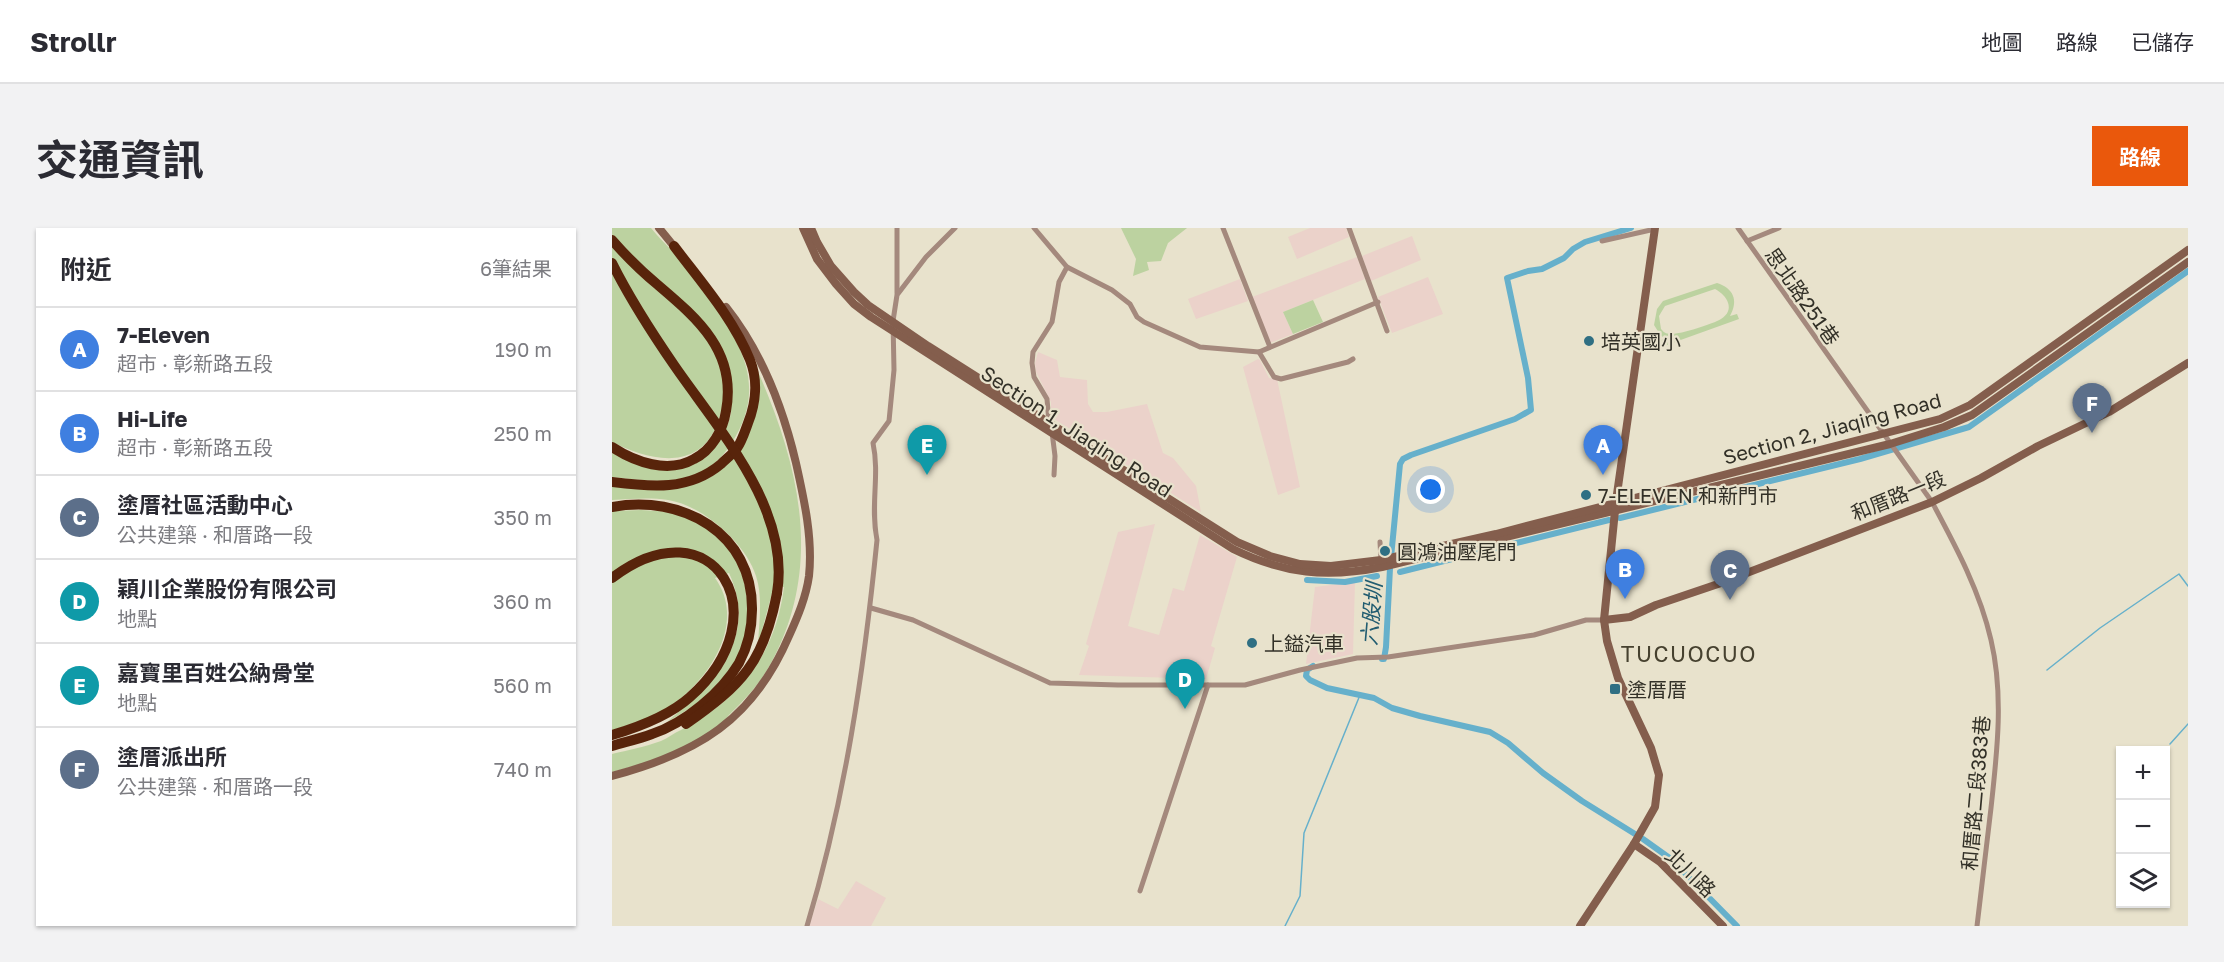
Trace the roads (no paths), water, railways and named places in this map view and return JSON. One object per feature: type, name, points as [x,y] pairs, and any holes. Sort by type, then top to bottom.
[{"type":"highway","points":[[612,240],[629,259],[687,309],[703,326],[717,350],[726,377],[729,399],[724,424],[711,446],[688,463],[666,466],[639,461],[612,447]]},
{"type":"highway","points":[[612,482],[660,486],[696,480],[712,471],[737,448],[751,416],[755,382],[751,362],[725,313],[674,246]]},
{"type":"highway","points":[[612,263],[626,290],[675,366],[735,452],[758,494],[777,542],[780,574],[764,643],[741,681],[716,704],[683,727],[634,744],[612,748]]},
{"type":"highway","points":[[612,507],[636,504],[658,505],[698,517],[723,536],[734,548],[743,564],[753,593],[749,639],[738,663],[725,681],[707,700],[673,724],[653,734],[612,748]]},
{"type":"highway","points":[[612,578],[628,565],[652,557],[675,552],[683,553],[707,562],[719,570],[726,579],[734,603],[734,627],[720,662],[711,676],[672,711],[637,727],[612,735]]},
{"type":"street","points":[[612,777],[672,757],[703,741],[724,726],[755,696],[779,659],[806,597],[809,573],[806,513],[790,437],[779,404],[736,320],[705,280],[658,228]]},
{"type":"street","name":"Section 1, Jiaqing Road","points":[[803,228],[817,259],[854,304],[893,332],[1190,522],[1254,559],[1282,568],[1336,574],[1382,564]]},
{"type":"street","name":"Section 1, Jiaqing Road","points":[[812,228],[831,266],[845,283],[868,304],[928,346],[1217,530],[1251,549],[1300,564],[1331,566],[1382,564]]},
{"type":"street","points":[[807,926],[842,789],[871,608],[877,540],[873,521],[877,460],[873,443],[890,421],[894,370],[893,321],[897,295],[897,228]]},
{"type":"street","points":[[897,295],[926,257],[955,228]]},
{"type":"street","points":[[1034,228],[1067,267],[1112,290],[1130,304],[1137,317],[1144,322],[1187,343],[1218,350],[1258,352],[1378,302]]},
{"type":"street","points":[[1223,228],[1270,347]]},
{"type":"street","points":[[1349,228],[1387,331]]},
{"type":"street","points":[[1580,926],[1634,844],[1655,807],[1659,776],[1651,748],[1618,678],[1607,641],[1604,620],[1616,506],[1655,228],[1602,241]]},
{"type":"street","name":"思北路251巷","points":[[1738,228],[1845,380]]},
{"type":"street","points":[[1747,241],[1779,228]]},
{"type":"street","name":"Section 2, Jiaqing Road","points":[[1616,506],[1940,418],[1971,405],[2188,250]]},
{"type":"street","name":"Section 2, Jiaqing Road","points":[[1616,506],[1893,448],[1944,427],[1972,415],[2188,262]]},
{"type":"street","points":[[1053,475],[1053,434],[1049,422],[1047,399],[1034,377],[1032,363],[1033,352],[1052,322],[1059,282],[1067,267]]},
{"type":"street","points":[[1258,352],[1274,377],[1281,379],[1353,359]]},
{"type":"street","name":"和厝路一段","points":[[1604,620],[1630,617],[1656,604],[1718,584],[1932,502],[2038,446],[2109,412],[2188,363]]},
{"type":"street","name":"和厝路二段383巷","points":[[1845,380],[1932,502],[1958,550],[1992,641],[1999,741],[1977,926]]},
{"type":"street","points":[[1380,542],[1382,564],[1616,506]]},
{"type":"street","points":[[871,608],[913,620],[1050,683],[1107,685],[1245,685],[1323,664],[1357,658],[1388,657],[1534,635],[1586,620],[1604,620]]},
{"type":"street","points":[[1140,891],[1208,685]]},
{"type":"street","name":"北川路","points":[[1634,844],[1660,862],[1723,926]]},
{"type":"waterway","name":"六股圳","points":[[1382,659],[1384,659],[1386,647],[1390,568],[1400,464],[1403,459],[1411,455],[1515,419],[1531,410],[1528,378],[1507,278],[1542,269],[1564,258],[1585,242],[1631,228]]},
{"type":"waterway","points":[[1620,518],[1860,459],[1969,427],[2188,271]]},
{"type":"waterway","points":[[1400,572],[1609,520]]},
{"type":"waterway","points":[[2047,670],[2100,628],[2179,574],[2188,586]]},
{"type":"waterway","points":[[1307,580],[1345,582],[1377,576]]},
{"type":"waterway","name":"六股圳","points":[[1313,666],[1307,670],[1306,676],[1327,688],[1374,698],[1392,708],[1420,716],[1490,732],[1508,743],[1543,773],[1582,801],[1671,859],[1737,926]]},
{"type":"waterway","points":[[1285,926],[1300,896],[1304,833],[1360,695]]},
{"type":"waterway","points":[[2170,744],[2188,724]]},
{"type":"place","name":"培英國小","points":[[1589,341]]},
{"type":"place","name":"塗厝派出所","points":[[2092,433]]},
{"type":"place","name":"嘉寶里百姓公納骨堂","points":[[927,475]]},
{"type":"place","name":"7-Eleven","points":[[1603,475]]},
{"type":"place","name":"7-ELEVEN 和新門市","points":[[1586,495]]},
{"type":"place","name":"圓鴻油壓尾門","points":[[1385,551]]},
{"type":"place","name":"Hi-Life","points":[[1625,599]]},
{"type":"place","name":"塗厝社區活動中心","points":[[1730,600]]},
{"type":"place","name":"上鎰汽車","points":[[1252,643]]},
{"type":"place","name":"塗厝厝","points":[[1615,689]]},
{"type":"place","name":"穎川企業股份有限公司","points":[[1185,709]]},
{"type":"district","name":"TUCUOCUO","points":[[1689,653]]}]
